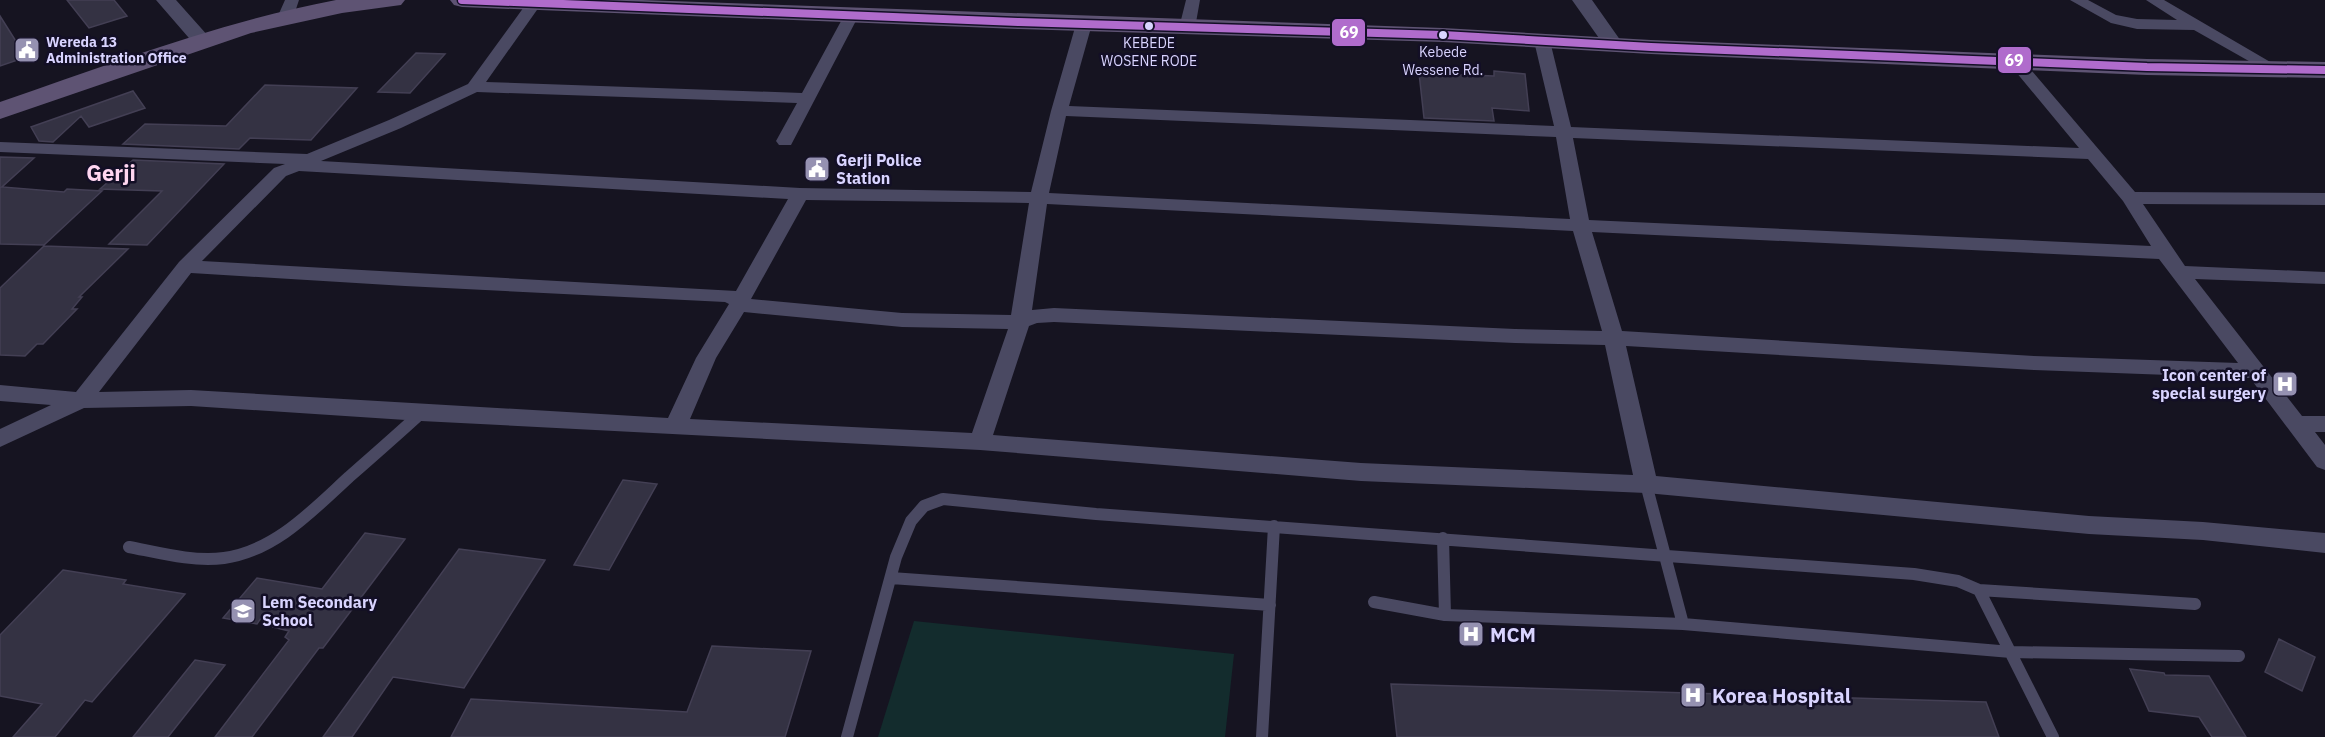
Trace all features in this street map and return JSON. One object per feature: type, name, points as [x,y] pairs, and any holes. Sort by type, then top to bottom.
[{"type":"main road","points":[[0,111],[288,9],[393,0]]},
{"type":"main road","points":[[462,0],[790,6],[851,15],[1443,35],[2147,68],[2325,70]]},
{"type":"street","points":[[166,0],[202,41]]},
{"type":"street","points":[[1187,28],[1193,0]]},
{"type":"street","points":[[1582,0],[1613,44]]},
{"type":"street","points":[[2077,0],[2110,18],[2137,24],[2197,25]]},
{"type":"street","points":[[2153,0],[2276,70]]},
{"type":"street","points":[[474,87],[536,2]]},
{"type":"street","points":[[785,141],[851,15]]},
{"type":"street","points":[[980,442],[1020,322],[1039,198],[1059,111],[1084,24]]},
{"type":"street","points":[[1542,41],[1564,133],[1581,226],[1614,338],[1646,484]]},
{"type":"street","points":[[2014,60],[2130,198],[2164,253],[2325,462]]},
{"type":"street","points":[[0,438],[81,400],[186,266],[280,172],[395,124],[474,87],[806,98]]},
{"type":"street","points":[[1059,111],[2092,154]]},
{"type":"street","points":[[0,147],[301,162],[801,194],[1039,198],[2164,253]]},
{"type":"street","points":[[675,427],[706,358],[801,194]]},
{"type":"street","points":[[2130,198],[2323,200]]},
{"type":"street","points":[[186,266],[405,280],[729,296],[741,300],[750,307],[957,322],[1020,322],[1034,316],[1054,315],[1515,336],[1614,338],[2045,363],[2253,371]]},
{"type":"street","points":[[2181,273],[2325,278]]},
{"type":"street","points":[[0,393],[81,400],[191,398],[422,413],[980,442],[1361,472],[1646,484],[2089,525],[2204,531],[2325,543]]},
{"type":"street","points":[[2295,424],[2325,424]]},
{"type":"lane","points":[[129,547],[195,559],[225,558],[262,546],[306,517],[422,413]]},
{"type":"lane","points":[[1646,484],[1683,624]]},
{"type":"lane","points":[[847,737],[864,684],[896,556],[911,521],[924,506],[943,499],[1052,511],[1914,574],[1958,581],[1979,590],[2194,604]]},
{"type":"lane","points":[[1262,737],[1274,526]]},
{"type":"lane","points":[[1443,538],[1445,615]]},
{"type":"lane","points":[[891,578],[1270,606]]},
{"type":"lane","points":[[1979,590],[2053,737]]},
{"type":"lane","points":[[1374,602],[1445,615],[1683,624],[2011,652],[2239,656]]},
{"type":"green space","points":[[914,621],[1234,654],[1225,737],[878,737]]},
{"type":"building","points":[[67,0],[114,0],[127,16],[89,28]]},
{"type":"building","points":[[0,16],[26,57],[0,66]]},
{"type":"building","points":[[416,53],[445,54],[410,93],[378,92]]},
{"type":"building","points":[[1494,71],[1525,74],[1529,111],[1492,108],[1494,121],[1424,118],[1419,73],[1494,76]]},
{"type":"building","points":[[265,85],[357,88],[311,140],[250,138],[239,149],[123,144],[145,124],[226,126]]},
{"type":"building","points":[[133,91],[145,108],[89,127],[81,116],[53,142],[39,141],[31,127]]},
{"type":"building","points":[[0,157],[34,158],[2,187],[64,192],[67,189],[102,191],[44,245],[0,244]]},
{"type":"building","points":[[133,160],[224,164],[147,245],[109,244],[162,191],[100,189]]},
{"type":"building","points":[[44,246],[128,249],[79,297],[82,297],[72,309],[77,309],[43,344],[37,344],[25,356],[0,355],[0,288]]},
{"type":"building","points":[[623,480],[657,484],[609,570],[574,565]]},
{"type":"building","points":[[365,533],[405,539],[252,737],[215,737],[289,640],[285,637],[289,631],[273,627],[261,618],[257,624],[223,618],[257,578],[322,589]]},
{"type":"building","points":[[459,549],[545,560],[464,688],[393,677],[352,737],[323,737]]},
{"type":"building","points":[[63,570],[126,580],[123,584],[185,594],[92,702],[85,700],[55,737],[13,737],[42,704],[0,696],[0,635]]},
{"type":"building","points":[[2279,639],[2315,657],[2302,691],[2265,672]]},
{"type":"building","points":[[712,646],[811,651],[785,737],[451,737],[471,699],[687,712]]},
{"type":"building","points":[[195,660],[225,665],[168,737],[133,737]]},
{"type":"building","points":[[2130,669],[2164,673],[2165,675],[2209,676],[2246,737],[2212,737],[2199,717],[2149,711]]},
{"type":"building","points":[[1391,684],[1986,702],[1999,737],[1397,737]]},
{"type":"transit line","name":"69","points":[[462,0],[1019,22],[1443,35],[1651,47],[2147,67],[2325,70]]},
{"type":"place","name":"KEBEDE WOSENE RODE","points":[[1149,26]]},
{"type":"place","name":"Kebede Wessene Rd.","points":[[1443,35]]},
{"type":"place","name":"Wereda 13 Administration Office","points":[[27,50]]},
{"type":"place","name":"Gerji Police Station","points":[[817,169]]},
{"type":"place","name":"Icon center of special surgery","points":[[2285,384]]},
{"type":"place","name":"Lem Secondary School","points":[[243,611]]},
{"type":"place","name":"MCM","points":[[1471,634]]},
{"type":"place","name":"Korea Hospital","points":[[1693,695]]},
{"type":"district","name":"Gerji","points":[[111,172]]}]
